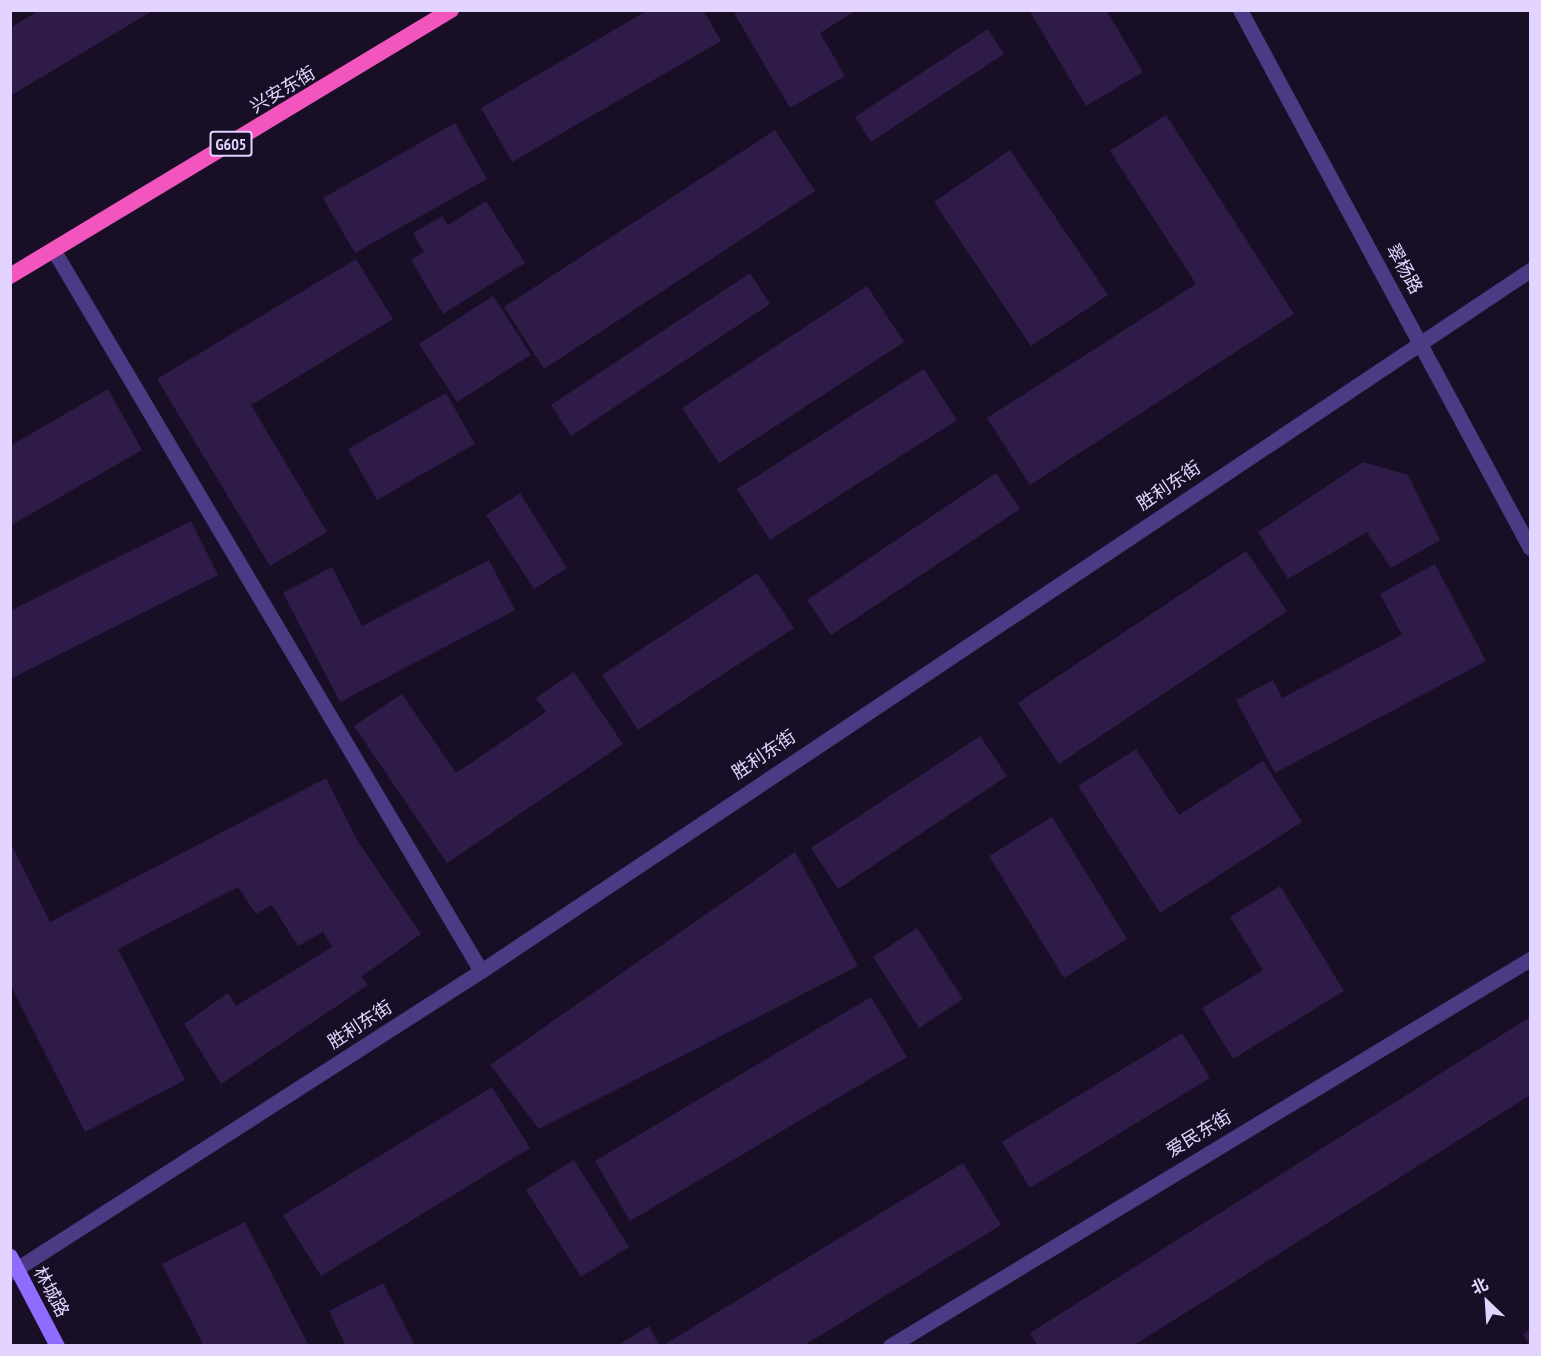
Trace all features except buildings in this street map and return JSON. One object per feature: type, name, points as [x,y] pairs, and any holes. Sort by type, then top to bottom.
[{"type":"highway","name":"兴安东街","points":[[10,276],[451,10]]},
{"type":"main road","name":"林城路","points":[[13,1266],[57,1346]]},
{"type":"street","name":"翠杨路","points":[[1240,10],[1422,341],[1530,548]]},
{"type":"street","points":[[54,251],[481,971]]},
{"type":"street","name":"胜利东街","points":[[13,1266],[481,971],[1530,270]]},
{"type":"street","name":"爱民东街","points":[[890,1346],[1530,959]]}]
